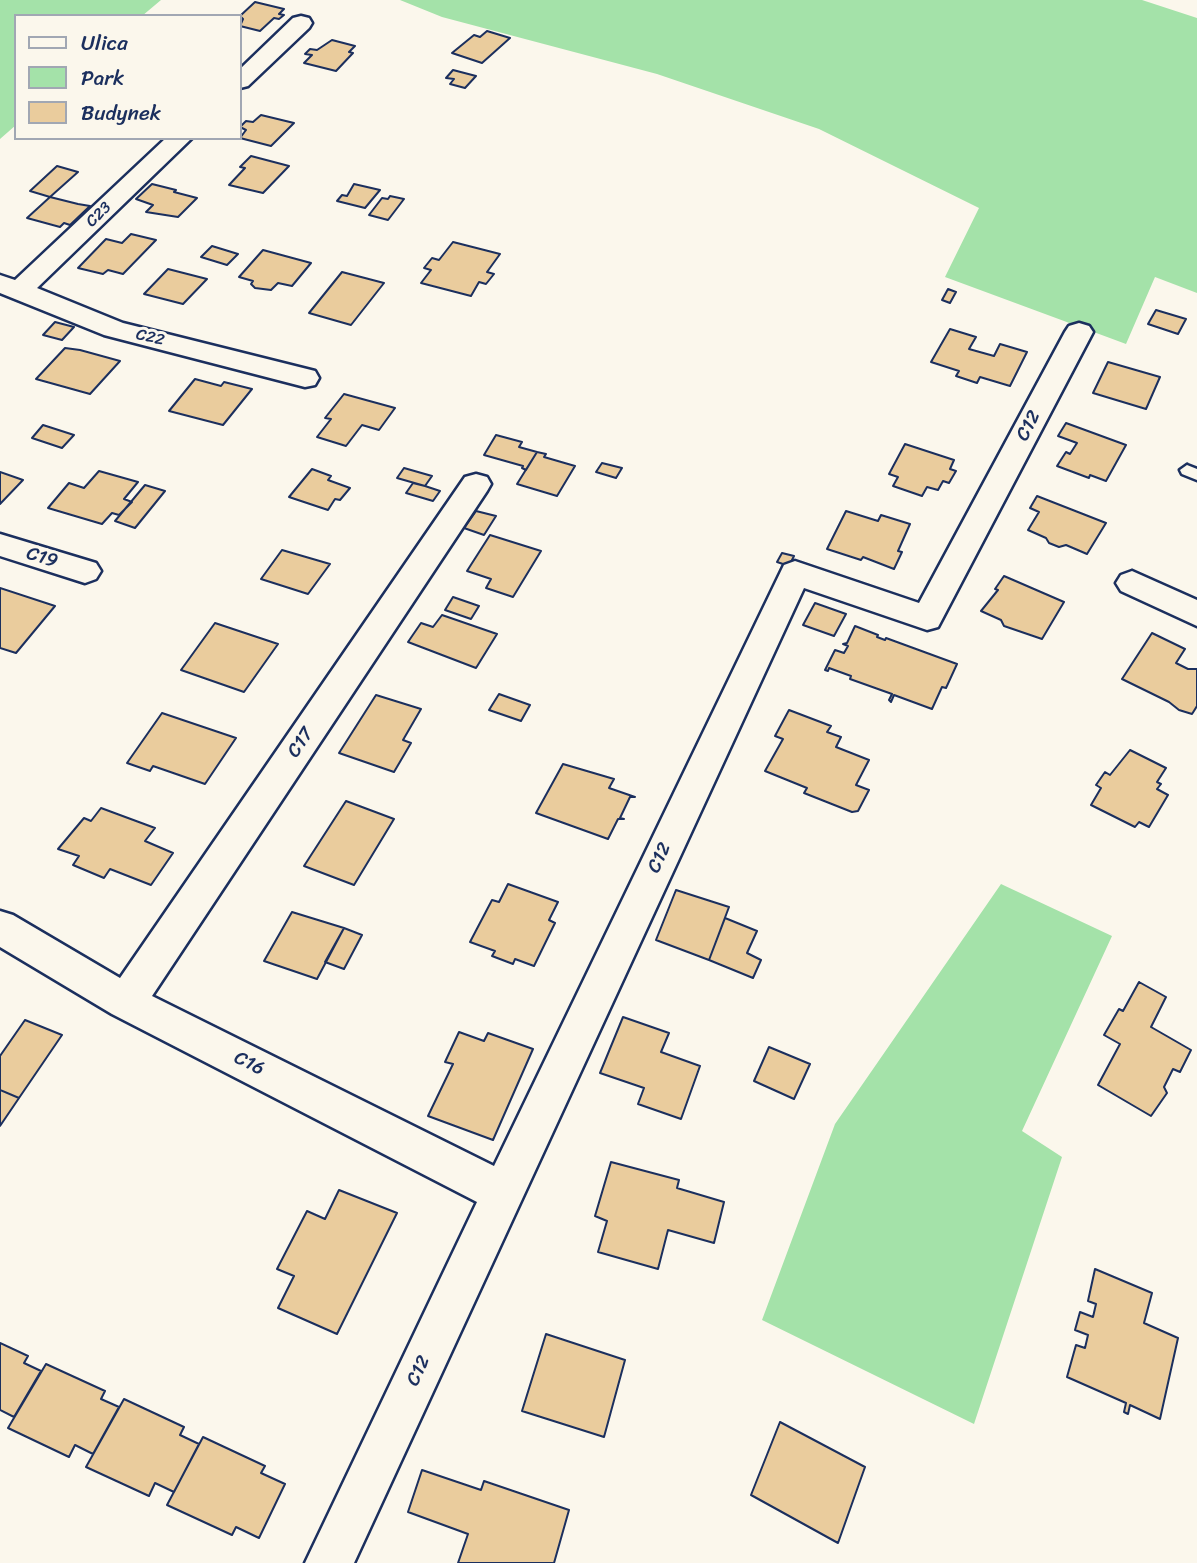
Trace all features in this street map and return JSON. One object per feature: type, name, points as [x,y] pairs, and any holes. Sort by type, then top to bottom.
[{"type":"street","points":[[242,79],[301,23]]},
{"type":"street","name":"C23","points":[[10,287],[178,140]]},
{"type":"street","name":"C22","points":[[10,287],[114,329],[305,378]]},
{"type":"street","name":"C12","points":[[329,1563],[795,573],[927,618],[1079,332]]},
{"type":"street","name":"C17","points":[[126,1002],[476,485]]},
{"type":"street","name":"C19","points":[[0,545],[85,571]]},
{"type":"street","points":[[1132,583],[1197,614]]},
{"type":"street","name":"C16","points":[[0,927],[126,1002],[502,1192]]},
{"type":"green space","points":[[0,0],[161,0],[144,14],[14,14],[14,127],[0,139]]},
{"type":"green space","points":[[400,0],[1142,0],[1197,18],[1197,293],[1155,277],[1126,344],[945,277],[979,208],[819,129],[657,74],[442,17]]},
{"type":"green space","points":[[1001,884],[1112,936],[1022,1131],[1062,1157],[974,1424],[762,1320],[835,1124]]},
{"type":"building","points":[[255,2],[284,9],[279,14],[284,15],[279,19],[274,18],[260,31],[242,26],[242,14]]},
{"type":"building","points":[[487,31],[510,38],[482,63],[452,53],[474,35],[480,37]]},
{"type":"building","points":[[332,40],[355,46],[349,52],[353,53],[336,71],[304,63],[312,55],[305,54],[310,49],[317,50]]},
{"type":"building","points":[[453,70],[476,76],[465,88],[450,84],[454,79],[446,78]]},
{"type":"building","points":[[261,115],[294,123],[271,146],[242,139],[246,130],[242,125],[246,121],[253,122]]},
{"type":"building","points":[[251,156],[289,166],[263,193],[229,185],[245,168],[240,167]]},
{"type":"building","points":[[57,166],[78,172],[50,197],[30,191]]},
{"type":"building","points":[[152,184],[197,198],[178,217],[146,212],[153,205],[136,199]]},
{"type":"building","points":[[354,184],[380,190],[365,208],[337,201],[342,195],[347,196]]},
{"type":"building","points":[[390,196],[404,199],[388,220],[369,215],[382,198],[388,199]]},
{"type":"building","points":[[50,197],[90,206],[70,225],[64,223],[60,227],[27,218]]},
{"type":"building","points":[[131,234],[156,240],[123,274],[108,270],[103,274],[78,268],[106,239],[122,243]]},
{"type":"building","points":[[453,242],[500,254],[487,272],[494,274],[486,284],[479,282],[471,296],[421,283],[431,270],[424,268],[432,258],[439,260]]},
{"type":"building","points":[[212,246],[238,254],[227,265],[201,257]]},
{"type":"building","points":[[263,250],[311,263],[292,286],[278,283],[271,290],[255,288],[251,284],[253,281],[239,277]]},
{"type":"building","points":[[168,269],[207,279],[183,304],[144,294]]},
{"type":"building","points":[[342,272],[384,283],[351,325],[309,313]]},
{"type":"building","points":[[948,289],[956,292],[950,303],[942,300]]},
{"type":"building","points":[[1156,310],[1186,319],[1178,334],[1148,324]]},
{"type":"building","points":[[55,322],[74,327],[62,340],[43,335]]},
{"type":"building","points":[[950,329],[976,337],[969,349],[994,356],[1000,344],[1027,352],[1010,386],[980,377],[977,383],[956,376],[959,371],[931,362]]},
{"type":"building","points":[[65,348],[120,361],[90,394],[36,379]]},
{"type":"building","points":[[1108,362],[1160,377],[1146,409],[1093,393]]},
{"type":"building","points":[[195,379],[221,386],[224,382],[252,389],[223,425],[169,411]]},
{"type":"building","points":[[344,394],[395,408],[379,430],[362,425],[346,446],[317,437],[331,419],[325,418]]},
{"type":"building","points":[[1066,423],[1126,445],[1106,481],[1090,475],[1089,478],[1057,466],[1066,452],[1070,454],[1077,443],[1058,436]]},
{"type":"building","points":[[43,425],[74,435],[62,448],[32,438]]},
{"type":"building","points":[[496,435],[522,442],[519,447],[537,452],[526,470],[523,466],[484,455]]},
{"type":"building","points":[[905,444],[954,460],[950,469],[956,471],[949,483],[943,481],[938,490],[927,487],[922,496],[893,486],[898,477],[889,474]]},
{"type":"building","points":[[537,452],[546,454],[544,457],[575,466],[557,496],[517,484]]},
{"type":"building","points":[[602,463],[622,468],[616,478],[596,472]]},
{"type":"building","points":[[404,468],[432,476],[425,486],[397,478]]},
{"type":"building","points":[[312,469],[331,476],[328,480],[350,488],[340,500],[335,499],[328,510],[289,497]]},
{"type":"building","points":[[99,471],[138,482],[124,499],[132,502],[119,515],[112,513],[102,524],[48,508],[69,483],[84,488]]},
{"type":"building","points":[[0,472],[23,480],[0,504]]},
{"type":"building","points":[[413,483],[440,491],[433,501],[406,493]]},
{"type":"building","points":[[145,485],[165,491],[135,528],[115,521]]},
{"type":"building","points":[[1037,496],[1106,523],[1087,554],[1066,545],[1059,547],[1049,543],[1046,538],[1028,530],[1039,512],[1030,508]]},
{"type":"building","points":[[476,511],[496,516],[484,535],[464,528]]},
{"type":"building","points":[[846,511],[878,521],[881,515],[910,524],[898,551],[902,552],[894,569],[863,557],[861,560],[827,549]]},
{"type":"building","points":[[490,535],[541,551],[513,597],[486,588],[491,579],[467,571]]},
{"type":"building","points":[[282,550],[330,564],[308,594],[261,579]]},
{"type":"building","points":[[782,553],[794,556],[789,566],[777,562]]},
{"type":"building","points":[[1004,576],[1064,602],[1042,639],[1004,626],[1001,620],[981,611],[998,590],[995,589]]},
{"type":"building","points":[[0,588],[55,606],[16,653],[0,648]]},
{"type":"building","points":[[453,597],[479,606],[471,619],[445,610]]},
{"type":"building","points":[[815,603],[846,614],[834,636],[803,625]]},
{"type":"building","points":[[442,615],[497,634],[476,668],[408,642],[421,623],[433,627]]},
{"type":"building","points":[[215,623],[278,644],[244,692],[181,670]]},
{"type":"building","points":[[855,626],[885,640],[886,638],[957,664],[932,709],[894,695],[891,702],[889,700],[892,694],[850,679],[851,676],[829,668],[828,671],[825,670],[835,650],[844,653],[848,646],[843,644],[847,643]]},
{"type":"building","points":[[1152,633],[1185,649],[1176,663],[1188,669],[1197,669],[1197,706],[1192,714],[1179,710],[1169,702],[1122,679]]},
{"type":"building","points":[[499,694],[530,705],[521,721],[489,710]]},
{"type":"building","points":[[376,695],[421,709],[403,740],[411,743],[394,772],[339,753]]},
{"type":"building","points":[[789,710],[831,726],[827,732],[841,737],[836,747],[869,760],[856,785],[869,790],[858,811],[852,812],[804,793],[807,788],[765,771],[783,739],[775,736]]},
{"type":"building","points":[[162,713],[236,738],[205,784],[153,766],[150,771],[127,763]]},
{"type":"building","points":[[1130,750],[1166,768],[1157,782],[1161,784],[1157,789],[1168,795],[1149,827],[1139,822],[1135,827],[1091,805],[1101,788],[1096,785],[1105,772],[1110,775]]},
{"type":"building","points":[[563,764],[614,779],[609,788],[635,797],[630,797],[620,818],[624,819],[618,819],[608,839],[536,813]]},
{"type":"building","points":[[346,801],[394,819],[354,885],[304,866]]},
{"type":"building","points":[[101,808],[155,828],[145,841],[173,853],[151,885],[110,869],[104,878],[73,865],[79,856],[58,849],[84,818],[91,821]]},
{"type":"building","points":[[508,884],[558,902],[549,920],[555,923],[534,966],[515,959],[513,964],[492,956],[495,951],[470,942],[492,900],[499,902]]},
{"type":"building","points":[[676,890],[729,907],[709,960],[656,940]]},
{"type":"building","points":[[292,912],[344,928],[317,979],[264,961]]},
{"type":"building","points":[[725,918],[757,931],[747,953],[761,960],[753,978],[709,960]]},
{"type":"building","points":[[344,928],[362,935],[344,969],[325,962]]},
{"type":"building","points":[[1139,982],[1166,997],[1151,1027],[1191,1050],[1180,1072],[1173,1069],[1164,1087],[1167,1093],[1151,1116],[1098,1085],[1120,1044],[1104,1035],[1119,1009],[1123,1011]]},
{"type":"building","points":[[623,1017],[669,1033],[661,1052],[700,1066],[681,1119],[638,1104],[644,1088],[600,1073]]},
{"type":"building","points":[[25,1020],[62,1035],[19,1098],[0,1090],[0,1056]]},
{"type":"building","points":[[459,1032],[484,1041],[488,1033],[533,1049],[493,1140],[428,1116],[453,1064],[445,1062]]},
{"type":"building","points":[[769,1047],[810,1064],[794,1099],[754,1081]]},
{"type":"building","points":[[0,1090],[19,1098],[0,1126]]},
{"type":"building","points":[[611,1162],[679,1180],[677,1188],[724,1202],[714,1243],[668,1230],[658,1269],[598,1252],[607,1221],[595,1216]]},
{"type":"building","points":[[339,1190],[397,1213],[337,1334],[278,1308],[294,1276],[277,1269],[307,1211],[325,1219]]},
{"type":"building","points":[[1095,1269],[1152,1293],[1144,1323],[1178,1338],[1160,1419],[1130,1405],[1128,1414],[1124,1412],[1126,1403],[1067,1377],[1076,1345],[1085,1348],[1088,1335],[1075,1330],[1080,1312],[1093,1317],[1096,1304],[1088,1301]]},
{"type":"building","points":[[546,1334],[625,1360],[604,1437],[522,1411]]},
{"type":"building","points":[[0,1343],[28,1356],[24,1363],[41,1371],[14,1417],[0,1410]]},
{"type":"building","points":[[46,1364],[105,1391],[101,1399],[119,1407],[93,1454],[75,1445],[69,1457],[8,1428]]},
{"type":"building","points":[[124,1399],[184,1427],[180,1435],[199,1444],[174,1492],[155,1483],[149,1496],[86,1467]]},
{"type":"building","points":[[780,1422],[865,1467],[838,1543],[751,1495]]},
{"type":"building","points":[[203,1437],[265,1466],[261,1473],[285,1484],[259,1538],[236,1527],[232,1535],[167,1505]]},
{"type":"building","points":[[422,1470],[481,1490],[484,1481],[569,1510],[554,1563],[458,1563],[468,1534],[408,1512]]}]
